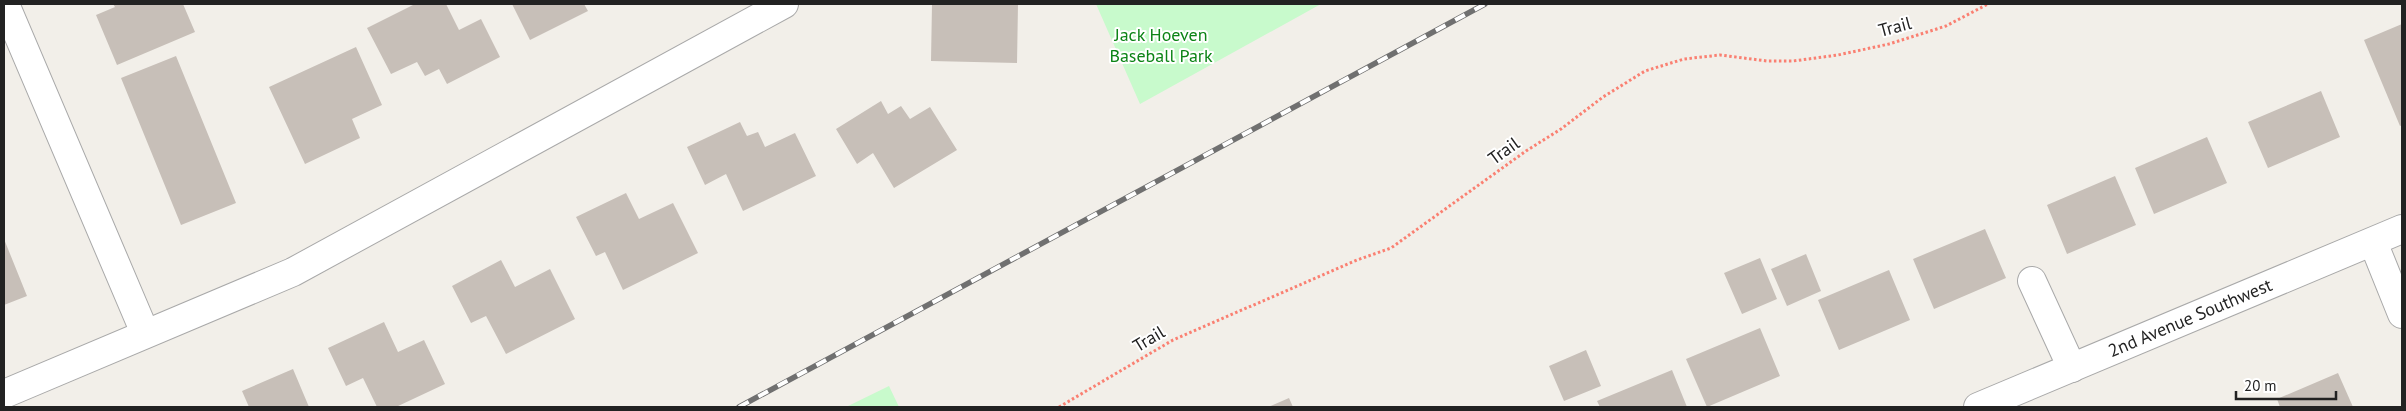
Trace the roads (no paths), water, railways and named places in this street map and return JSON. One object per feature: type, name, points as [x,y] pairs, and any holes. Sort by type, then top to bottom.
[{"type":"street","points":[[5,4],[145,333]]},
{"type":"street","points":[[4,394],[292,272],[784,4]]},
{"type":"street","name":"2nd Avenue Southwest","points":[[1978,407],[2402,229]]},
{"type":"street","points":[[2373,242],[2402,314]]},
{"type":"street","points":[[2032,281],[2072,368]]},
{"type":"railway","points":[[739,407],[1485,4]]},
{"type":"park label","name":"Jack Hoeven Baseball Park","points":[[1161,45]]}]
